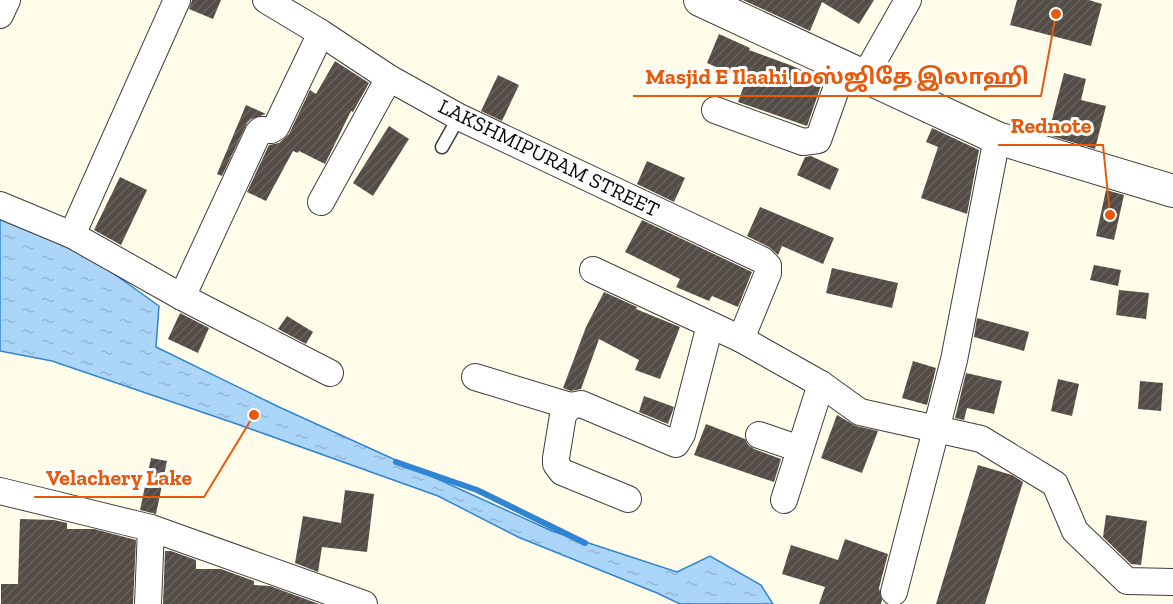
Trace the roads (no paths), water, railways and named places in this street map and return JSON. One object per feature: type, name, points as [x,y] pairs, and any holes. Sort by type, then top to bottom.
[{"type":"street","points":[[0,15],[7,0]]},
{"type":"street","points":[[72,235],[177,0]]},
{"type":"street","name":"LAKSHMIPURAM STREET","points":[[266,0],[389,78],[459,117],[762,260],[768,266],[768,273],[741,339]]},
{"type":"street","points":[[700,0],[997,138],[1173,191]]},
{"type":"street","points":[[716,110],[803,142],[818,140],[854,72],[908,0]]},
{"type":"street","points":[[182,297],[258,133],[261,130],[272,130],[276,127],[321,33]]},
{"type":"street","points":[[321,202],[389,78]]},
{"type":"street","points":[[894,592],[954,360],[997,138]]},
{"type":"street","points":[[0,206],[72,235],[182,297],[330,373]]},
{"type":"street","points":[[594,270],[741,339],[821,384],[860,412],[981,439],[1055,484],[1075,531],[1128,581],[1173,582]]},
{"type":"street","points":[[475,377],[570,406],[581,404],[676,444],[682,434],[710,325]]},
{"type":"street","points":[[784,500],[821,384]]},
{"type":"street","points":[[570,406],[563,415],[556,464],[562,472],[569,476],[628,499]]},
{"type":"street","points":[[759,435],[800,449]]},
{"type":"street","points":[[0,495],[151,528],[331,598],[364,604]]},
{"type":"street","points":[[148,604],[151,528]]},
{"type":"lane","points":[[442,147],[459,117]]},
{"type":"water","points":[[0,216],[78,248],[159,306],[156,347],[279,407],[552,531],[677,572],[710,556],[761,585],[773,604],[680,604],[518,537],[438,496],[52,361],[0,351]]},
{"type":"waterway","points":[[396,462],[477,490],[585,543]]},
{"type":"place","name":"Masjid E Ilaahi மஸ்ஜிதே இலாஹி","points":[[1056,14]]},
{"type":"place","name":"Rednote","points":[[1110,215]]},
{"type":"place","name":"Velachery Lake","points":[[254,415]]}]
